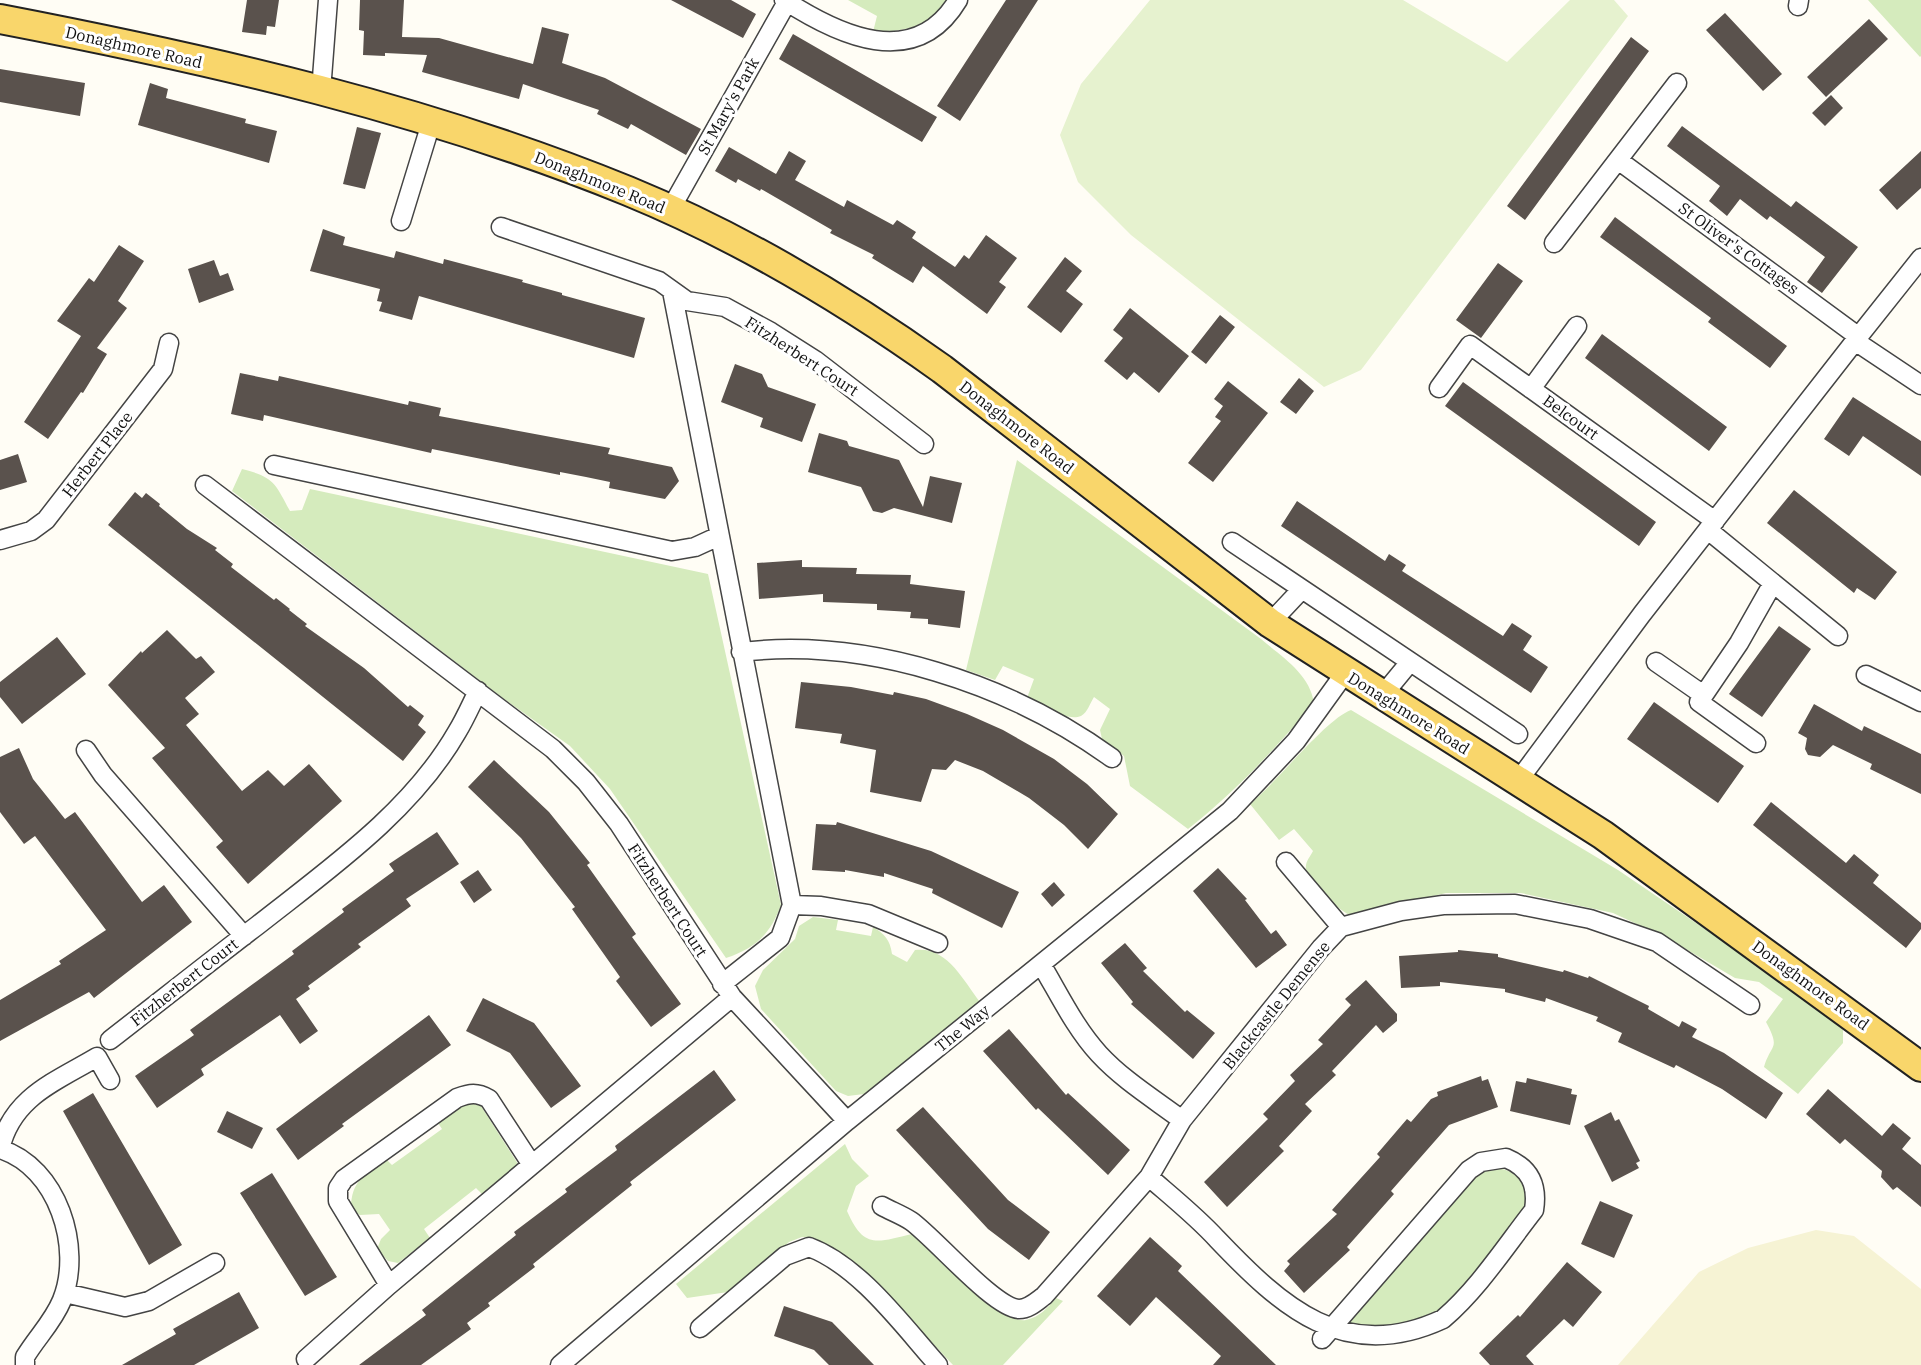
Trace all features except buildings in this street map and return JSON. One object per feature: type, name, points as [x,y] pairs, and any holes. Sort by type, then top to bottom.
[{"type":"main road","name":"Donaghmore Road","points":[[0,19],[321,91],[432,120],[536,156],[670,210],[777,263],[889,331],[942,369],[1270,623],[1345,673],[1603,835],[1921,1067]]},
{"type":"street","points":[[321,91],[328,0]]},
{"type":"street","name":"St Mary's Park","points":[[670,210],[786,1],[839,30],[858,37],[893,42],[911,38],[929,30],[958,0]]},
{"type":"street","points":[[1554,243],[1677,83]]},
{"type":"street","points":[[401,221],[432,120]]},
{"type":"street","name":"St Oliver's Cottages","points":[[1618,160],[1921,385]]},
{"type":"street","name":"Fitzherbert Court","points":[[501,227],[659,281],[687,302],[725,307],[771,332],[865,396],[924,444]]},
{"type":"street","points":[[1518,781],[1711,526],[1921,258]]},
{"type":"street","points":[[306,1359],[388,1285],[532,1165],[727,991],[780,938],[792,905],[672,291]]},
{"type":"street","points":[[1531,389],[1577,326]]},
{"type":"street","name":"Herbert Place","points":[[0,540],[31,531],[46,520],[163,369],[169,343]]},
{"type":"street","name":"Belcourt","points":[[1439,388],[1470,345],[1711,526],[1773,583],[1838,636]]},
{"type":"street","points":[[274,465],[664,549],[695,547],[719,536]]},
{"type":"street","name":"Fitzherbert Court","points":[[205,485],[554,749],[586,782],[619,824],[727,991],[847,1121]]},
{"type":"street","points":[[1232,542],[1518,734]]},
{"type":"street","points":[[1756,743],[1699,702],[1702,694],[1739,643],[1773,583]]},
{"type":"street","points":[[1270,623],[1302,589]]},
{"type":"street","points":[[741,652],[779,647],[823,650],[936,671],[1052,718],[1112,758]]},
{"type":"street","points":[[1382,696],[1410,662]]},
{"type":"street","points":[[1656,662],[1702,694]]},
{"type":"street","name":"The Way","points":[[560,1365],[847,1121],[1230,811],[1296,741],[1345,673]]},
{"type":"street","points":[[1866,675],[1921,702]]},
{"type":"street","name":"Fitzherbert Court","points":[[110,1040],[244,936],[372,832],[409,797],[457,734],[478,691]]},
{"type":"street","points":[[86,750],[103,775],[244,936]]},
{"type":"street","points":[[1286,862],[1341,927]]},
{"type":"street","name":"Blackcastle Demense","points":[[882,1206],[911,1221],[986,1289],[1018,1309],[1030,1306],[1044,1296],[1149,1177],[1182,1120],[1341,927],[1401,911],[1443,904],[1515,904],[1590,919],[1658,942],[1750,1005]]},
{"type":"street","points":[[792,905],[821,906],[868,914],[938,943]]},
{"type":"street","points":[[1041,964],[1078,1026],[1098,1053],[1125,1078],[1182,1120]]},
{"type":"street","points":[[25,1365],[25,1357],[55,1316],[64,1293],[70,1259],[68,1239],[57,1203],[35,1173],[0,1149],[4,1130],[26,1100],[97,1057],[110,1080]]},
{"type":"street","points":[[388,1285],[338,1201],[338,1188],[344,1179],[457,1098],[469,1093],[489,1098],[532,1165]]},
{"type":"street","points":[[1322,1339],[1469,1170],[1481,1162],[1494,1158],[1506,1158],[1527,1170],[1536,1196],[1534,1210],[1470,1293],[1442,1320],[1417,1338],[1393,1349],[1370,1354]]},
{"type":"street","points":[[1149,1177],[1216,1237],[1283,1312],[1306,1331],[1348,1351]]},
{"type":"street","points":[[700,1328],[785,1256],[809,1247],[822,1252],[875,1294],[938,1365]]},
{"type":"street","points":[[64,1293],[125,1307],[149,1301],[215,1263]]},
{"type":"shaded area","points":[[1816,1230],[1854,1236],[1921,1289],[1921,1365],[1618,1365],[1699,1272],[1748,1248]]},
{"type":"green space","points":[[848,0],[948,0],[934,16],[925,22],[895,31],[873,32],[877,16]]},
{"type":"green space","points":[[1150,0],[1403,0],[1507,62],[1570,0],[1614,0],[1628,16],[1361,370],[1324,387],[1131,235],[1078,182],[1060,135],[1081,84]]},
{"type":"green space","points":[[1868,0],[1921,0],[1920,57]]},
{"type":"green space","points":[[1017,460],[1261,639],[1294,667],[1307,683],[1314,703],[1238,785],[1188,829],[1130,786],[1124,756],[1102,739],[1100,730],[1110,709],[1094,697],[1081,716],[1068,717],[1027,698],[1034,679],[1003,666],[995,680],[966,670]]},
{"type":"green space","points":[[242,469],[261,475],[272,482],[290,511],[302,510],[310,489],[708,574],[781,905],[772,925],[760,939],[745,950],[726,958],[610,789],[570,746],[500,696],[232,491]]},
{"type":"green space","points":[[1351,710],[1618,870],[1830,1014],[1843,1030],[1843,1043],[1798,1094],[1764,1067],[1774,1042],[1766,1022],[1783,999],[1759,982],[1735,978],[1667,938],[1613,913],[1521,893],[1446,893],[1350,915],[1339,908],[1324,895],[1308,874],[1306,864],[1313,851],[1294,829],[1279,840],[1250,804],[1315,738]]},
{"type":"green space","points":[[813,917],[838,920],[836,930],[871,936],[873,927],[886,938],[892,954],[907,962],[915,950],[936,953],[953,966],[980,1002],[864,1094],[848,1096],[836,1091],[761,1009],[755,986],[763,970],[795,939],[799,926]]},
{"type":"green space","points":[[466,1102],[481,1106],[518,1164],[482,1194],[476,1188],[424,1229],[430,1238],[398,1263],[388,1261],[377,1249],[381,1239],[390,1230],[379,1214],[360,1215],[351,1209],[354,1191],[366,1174],[386,1159],[392,1165],[442,1129],[438,1123]]},
{"type":"green space","points":[[845,1144],[852,1159],[869,1176],[856,1186],[847,1211],[853,1224],[866,1238],[881,1241],[912,1234],[967,1286],[1014,1319],[1031,1319],[1043,1312],[1056,1298],[1063,1301],[1003,1365],[953,1365],[866,1272],[814,1238],[802,1237],[789,1242],[735,1291],[687,1298],[676,1284]]},
{"type":"green space","points":[[1492,1167],[1517,1176],[1524,1187],[1526,1201],[1516,1221],[1472,1278],[1436,1314],[1416,1328],[1394,1338],[1371,1342],[1346,1340],[1344,1329],[1475,1177]]}]
